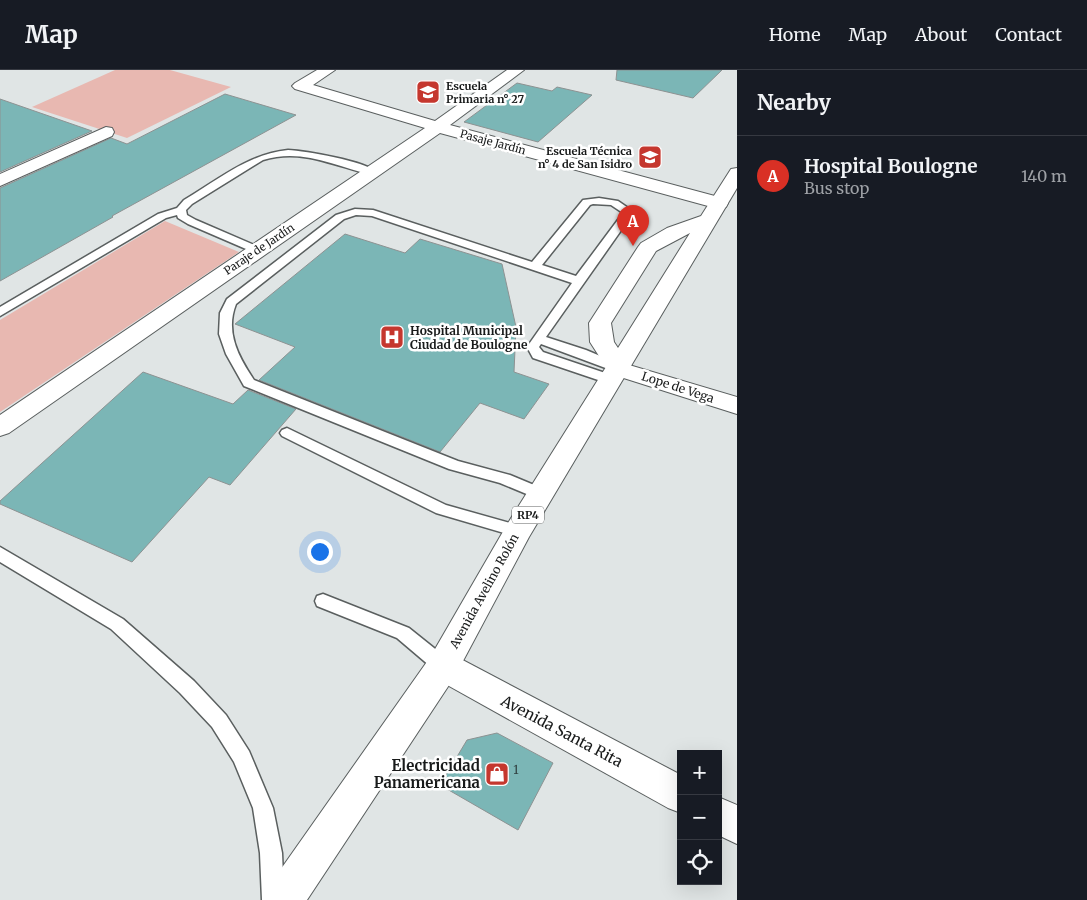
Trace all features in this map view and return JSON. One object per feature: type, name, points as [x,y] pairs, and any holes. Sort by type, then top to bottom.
[{"type":"street","name":"Pasaje Jardín","points":[[328,70],[300,86],[714,211]]},
{"type":"street","name":"Paraje de Jardín","points":[[0,427],[438,127],[517,70]]},
{"type":"street","points":[[0,180],[106,132]]},
{"type":"street","name":"Avenida Avelino Rolón","points":[[283,900],[443,666],[518,531],[616,374],[737,173]]},
{"type":"street","points":[[616,374],[602,342],[600,323],[648,247],[714,211]]},
{"type":"street","name":"Lope de Vega","points":[[616,374],[737,406]]},
{"type":"street","name":"Avenida Santa Rita","points":[[443,666],[677,793]]},
{"type":"street","points":[[722,817],[737,825]]},
{"type":"lane","points":[[0,312],[162,216],[181,210],[188,202],[261,158],[280,154],[319,156],[372,172]]},
{"type":"lane","points":[[534,267],[587,202],[604,200],[621,204],[629,212],[533,347],[538,355],[616,374]]},
{"type":"lane","points":[[181,210],[182,216],[192,222],[257,250]]},
{"type":"lane","points":[[541,494],[505,479],[454,465],[249,383],[236,363],[224,329],[224,314],[231,302],[340,217],[355,212],[373,213],[579,281]]},
{"type":"lane","points":[[539,339],[581,353],[616,374]]},
{"type":"lane","points":[[287,433],[441,509],[518,531]]},
{"type":"lane","points":[[0,554],[117,624],[187,687],[219,721],[242,757],[263,808],[271,853],[273,900]]},
{"type":"lane","points":[[323,601],[403,633],[443,666]]},
{"type":"shaded area","points":[[115,70],[170,70],[231,87],[127,138],[32,107]]},
{"type":"shaded area","points":[[165,221],[239,252],[0,412],[0,320]]},
{"type":"building","points":[[617,70],[722,70],[693,98],[616,80]]},
{"type":"building","points":[[517,83],[552,91],[557,87],[592,95],[538,142],[464,122]]},
{"type":"building","points":[[225,94],[296,115],[112,216],[0,281],[0,188],[111,138],[127,144]]},
{"type":"building","points":[[0,99],[92,131],[0,172]]},
{"type":"building","name":"Hospital Municipal Ciudad de Boulogne","points":[[345,234],[405,253],[420,239],[502,264],[516,327],[514,372],[549,384],[524,419],[480,403],[440,452],[259,380],[295,347],[235,324]]},
{"type":"building","points":[[143,372],[233,404],[248,390],[296,409],[230,485],[209,477],[132,562],[0,504],[0,501]]},
{"type":"building","name":"Electricidad Panamericana","points":[[497,733],[553,763],[518,830],[440,785],[467,740]]},
{"type":"place","name":"Escuela Primaria n° 27","points":[[428,92]]},
{"type":"place","name":"Escuela Técnica n° 4 de San Isidro","points":[[650,157]]},
{"type":"place","name":"Hospital Boulogne","points":[[633,246]]},
{"type":"place","name":"Hospital Municipal Ciudad de Boulogne","points":[[392,337]]},
{"type":"place","name":"Electricidad Panamericana","points":[[497,774]]}]
